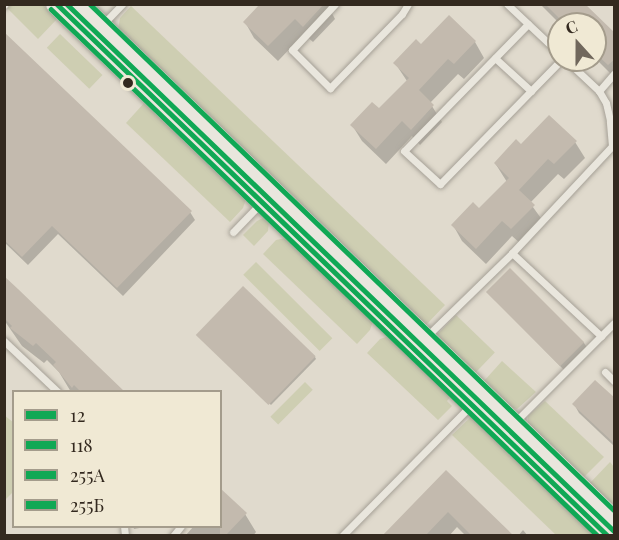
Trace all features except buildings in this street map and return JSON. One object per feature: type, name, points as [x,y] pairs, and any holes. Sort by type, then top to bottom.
[{"type":"street","points":[[56,4],[96,32],[420,343],[509,429],[609,536]]},
{"type":"street","points":[[79,4],[96,32],[262,202],[288,217]]},
{"type":"street","points":[[420,343],[472,404],[509,429],[615,520]]},
{"type":"lane","points":[[96,32],[122,4]]},
{"type":"lane","points":[[335,4],[292,50],[330,88],[402,14],[408,4]]},
{"type":"lane","points":[[507,4],[547,42]]},
{"type":"lane","points":[[528,24],[404,151],[440,184],[549,72]]},
{"type":"lane","points":[[495,58],[531,91]]},
{"type":"lane","points":[[420,343],[512,253],[613,148],[612,120],[606,104],[599,91],[579,72]]},
{"type":"lane","points":[[599,91],[615,74]]},
{"type":"lane","points":[[232,232],[262,202]]},
{"type":"lane","points":[[512,253],[601,336]]},
{"type":"lane","points":[[509,429],[601,336],[614,326]]},
{"type":"lane","points":[[4,341],[56,390]]},
{"type":"lane","points":[[605,372],[615,381]]},
{"type":"lane","points":[[342,536],[472,404]]},
{"type":"green space","points":[[4,5],[43,5],[57,19],[38,39]]},
{"type":"green space","points":[[131,6],[445,305],[426,325],[118,30],[120,18]]},
{"type":"green space","points":[[60,34],[102,75],[89,89],[47,48]]},
{"type":"green space","points":[[145,102],[246,199],[243,208],[230,222],[126,123]]},
{"type":"green space","points":[[265,217],[269,221],[268,231],[254,246],[243,235],[257,221]]},
{"type":"green space","points":[[286,238],[373,321],[370,330],[357,344],[263,254],[276,240]]},
{"type":"green space","points":[[256,262],[332,338],[320,351],[243,275]]},
{"type":"green space","points":[[456,315],[495,353],[475,373],[437,335]]},
{"type":"green space","points":[[389,336],[451,396],[447,401],[452,406],[438,420],[367,353],[380,339]]},
{"type":"green space","points":[[502,361],[536,392],[517,409],[509,407],[484,381]]},
{"type":"green space","points":[[305,382],[313,390],[278,424],[270,417]]},
{"type":"green space","points":[[545,401],[604,457],[584,477],[528,423],[528,416]]},
{"type":"green space","points":[[4,415],[12,421],[12,493],[6,499]]},
{"type":"green space","points":[[473,415],[597,535],[556,535],[452,435]]},
{"type":"green space","points":[[610,462],[614,467],[614,507],[590,483]]},
{"type":"transit line","name":"12","points":[[57,4],[608,536]]},
{"type":"transit line","name":"255А","points":[[67,4],[614,531]]},
{"type":"transit line","name":"255Б","points":[[90,4],[614,510]]},
{"type":"transit line","name":"118","points":[[51,9],[598,536]]}]
